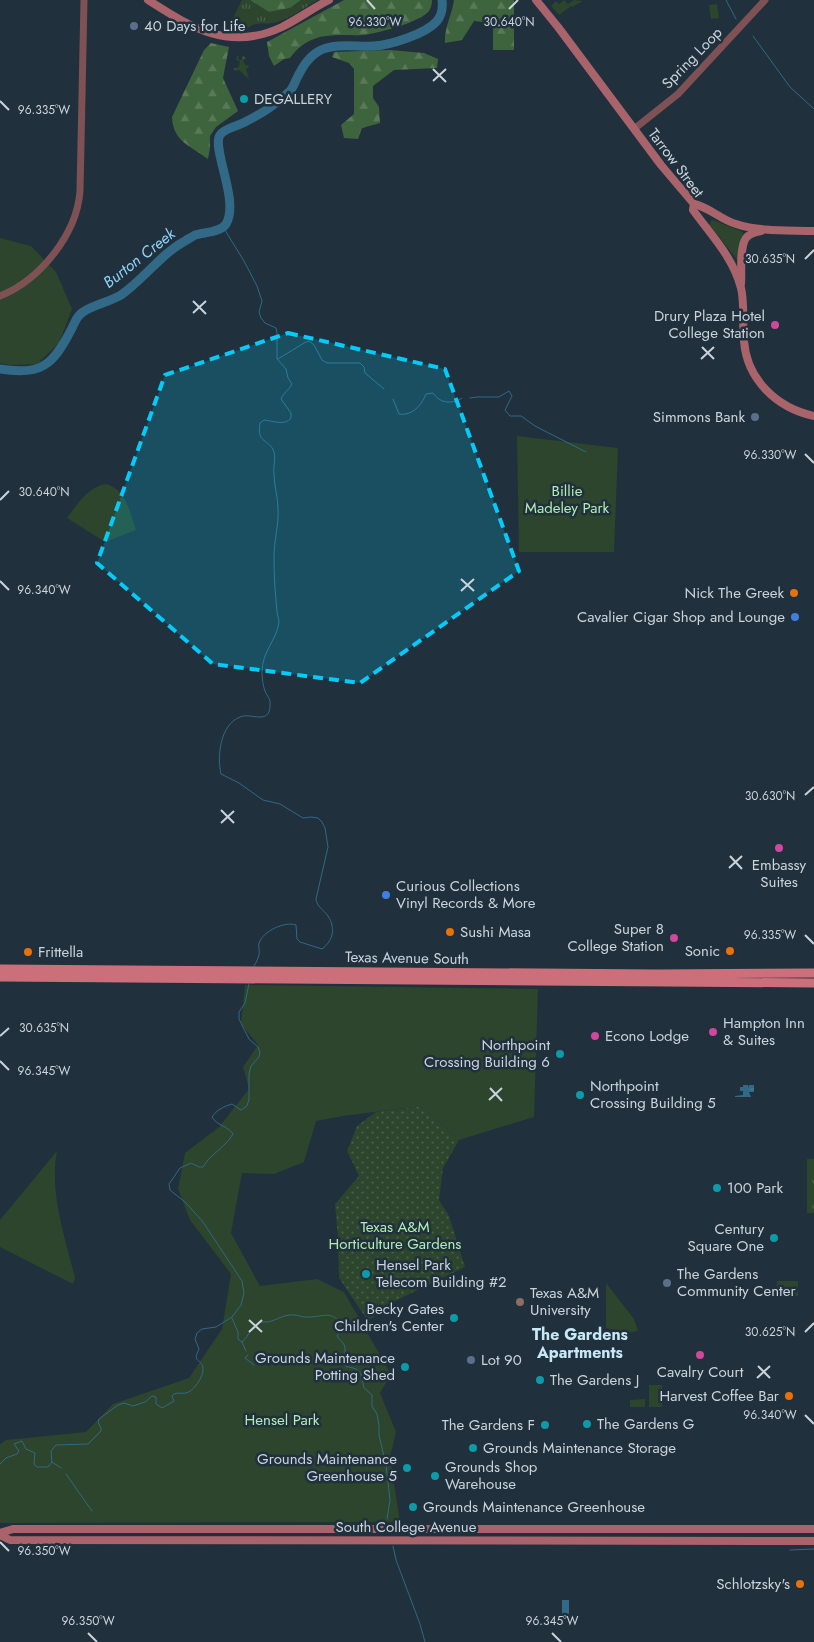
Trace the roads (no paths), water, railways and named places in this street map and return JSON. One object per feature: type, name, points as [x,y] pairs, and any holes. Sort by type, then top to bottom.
[{"type":"main road","points":[[148,0],[194,28],[207,33],[233,37],[245,37],[270,32],[288,24],[329,0]]},
{"type":"main road","name":"Tarrow Street","points":[[536,0],[672,179],[694,204],[693,210],[729,258],[741,289],[745,352],[755,376],[768,392],[781,403],[794,410],[814,416]]},
{"type":"main road","points":[[694,204],[736,224],[762,230],[814,231]]},
{"type":"main road","points":[[701,221],[708,215],[717,216]]},
{"type":"main road","points":[[741,289],[742,254],[746,239],[750,234],[762,230]]},
{"type":"main road","name":"Texas Avenue South","points":[[0,969],[594,974],[814,973]]},
{"type":"main road","points":[[0,973],[12,973],[15,969]]},
{"type":"main road","points":[[125,978],[136,974],[179,974],[182,970]]},
{"type":"main road","points":[[192,978],[198,974],[237,974],[248,970]]},
{"type":"main road","points":[[543,981],[549,977],[589,978],[594,974]]},
{"type":"main road","name":"Texas Avenue South","points":[[0,977],[814,983]]},
{"type":"main road","name":"South College Avenue","points":[[0,1534],[13,1529],[814,1529]]},
{"type":"main road","points":[[224,1540],[225,1529]]},
{"type":"main road","points":[[461,1529],[461,1540]]},
{"type":"main road","points":[[715,1529],[715,1540]]},
{"type":"main road","name":"South College Avenue","points":[[0,1534],[10,1540],[814,1540]]},
{"type":"street","points":[[0,296],[24,282],[41,268],[65,237],[77,211],[80,191],[84,0]]},
{"type":"street","name":"Spring Loop","points":[[634,129],[678,94],[765,0]]},
{"type":"water","points":[[743,1085],[748,1085],[748,1088],[749,1085],[754,1085],[754,1092],[749,1092],[751,1097],[735,1097],[743,1095],[740,1087],[743,1087]]},
{"type":"water","points":[[562,1600],[569,1600],[569,1616],[562,1617]]},
{"type":"waterway","name":"Burton Creek","points":[[0,369],[26,371],[44,365],[58,352],[81,314],[92,307],[121,295],[176,246],[195,235],[216,231],[226,224],[230,202],[219,151],[218,142],[220,135],[227,129],[262,113],[286,95],[292,88],[304,65],[313,55],[327,48],[381,45],[416,34],[432,26],[437,21],[442,11],[442,0]]},
{"type":"waterway","points":[[726,0],[736,19]]},
{"type":"waterway","points":[[753,36],[790,87],[814,109]]},
{"type":"waterway","points":[[223,227],[257,286],[262,301],[259,312],[261,318],[265,323],[276,328],[277,359],[286,369],[292,384],[281,399],[291,413],[291,418],[286,422],[264,420],[260,423],[259,430],[262,438],[270,445],[274,452],[274,478],[278,508],[274,564],[279,622],[276,634],[264,658],[262,672],[265,691],[270,701],[269,711],[263,717],[240,717],[228,727],[220,750],[221,774],[239,783],[263,800],[280,804],[303,818],[318,818],[322,822],[325,828],[328,847],[316,899],[330,921],[333,930],[329,942],[322,949],[300,942],[297,939],[296,925],[286,924],[275,928],[261,939],[259,955],[254,966]]},
{"type":"waterway","points":[[278,359],[309,341],[314,345],[322,360],[327,363],[360,363],[364,367],[365,373],[384,389]]},
{"type":"waterway","points":[[470,398],[499,397],[509,391],[512,396],[505,410],[510,416],[521,416],[535,426],[586,452]]},
{"type":"waterway","points":[[393,399],[399,414],[404,414],[416,409],[426,394],[433,393],[439,399],[446,402],[454,402],[462,398]]},
{"type":"waterway","points":[[0,1464],[6,1458],[17,1454],[19,1451],[14,1444],[22,1441],[26,1449],[35,1453],[34,1464],[37,1467],[48,1467],[52,1462],[51,1451],[56,1445],[88,1444],[101,1431],[99,1419],[118,1405],[124,1403],[133,1406],[145,1402],[152,1396],[156,1397],[156,1404],[162,1408],[174,1401],[172,1396],[174,1394],[189,1392],[198,1383],[203,1372],[201,1363],[196,1357],[199,1349],[195,1339],[197,1333],[202,1329],[216,1327],[232,1317],[241,1305],[244,1293],[242,1281],[203,1222],[186,1203],[170,1190],[169,1184],[180,1168],[191,1163],[203,1167],[209,1158],[233,1134],[214,1120],[212,1117],[216,1112],[232,1104],[241,1110],[247,1106],[249,1099],[249,1074],[251,1066],[259,1057],[260,1052],[258,1047],[249,1039],[239,1019],[239,1012],[245,1003],[249,984]]},
{"type":"waterway","points":[[232,1318],[238,1332],[238,1339],[242,1342],[257,1323],[268,1322],[287,1315],[307,1317],[328,1315],[339,1321],[343,1327],[337,1336],[345,1347],[344,1365],[356,1369],[360,1373],[364,1388],[372,1395],[372,1406],[377,1414],[390,1500],[387,1519]]},
{"type":"waterway","points":[[242,1342],[246,1351]]},
{"type":"waterway","points":[[248,1355],[245,1358],[254,1365]]},
{"type":"waterway","points":[[52,1462],[61,1468]]},
{"type":"waterway","points":[[66,1474],[92,1511]]},
{"type":"waterway","points":[[393,1546],[396,1560],[425,1642]]},
{"type":"waterway","points":[[790,1550],[814,1549]]},
{"type":"place","name":"40 Days for Life","points":[[134,26]]},
{"type":"place","name":"DEGALLERY","points":[[244,99]]},
{"type":"place","name":"Drury Plaza Hotel College Station","points":[[775,325]]},
{"type":"place","name":"Simmons Bank","points":[[755,417]]},
{"type":"place","name":"Nick The Greek","points":[[794,593]]},
{"type":"place","name":"Cavalier Cigar Shop and Lounge","points":[[795,617]]},
{"type":"place","name":"Embassy Suites","points":[[779,848]]},
{"type":"place","name":"Curious Collections Vinyl Records & More","points":[[386,895]]},
{"type":"place","name":"Sushi Masa","points":[[450,932]]},
{"type":"place","name":"Super 8 College Station","points":[[674,938]]},
{"type":"place","name":"Sonic","points":[[730,951]]},
{"type":"place","name":"Frittella","points":[[28,952]]},
{"type":"place","name":"Hampton Inn & Suites","points":[[713,1032]]},
{"type":"place","name":"Econo Lodge","points":[[595,1036]]},
{"type":"place","name":"Northpoint Crossing Building 6","points":[[560,1054]]},
{"type":"place","name":"Northpoint Crossing Building 5","points":[[580,1095]]},
{"type":"place","name":"100 Park","points":[[717,1188]]},
{"type":"place","name":"Century Square One","points":[[774,1238]]},
{"type":"place","name":"Hensel Park Telecom Building #2","points":[[366,1274]]},
{"type":"place","name":"The Gardens Community Center","points":[[667,1283]]},
{"type":"place","name":"Texas A&M University","points":[[520,1302]]},
{"type":"place","name":"Becky Gates Children's Center","points":[[454,1318]]},
{"type":"place","name":"Cavalry Court","points":[[700,1355]]},
{"type":"place","name":"Lot 90","points":[[471,1360]]},
{"type":"place","name":"Grounds Maintenance Potting Shed","points":[[405,1367]]},
{"type":"place","name":"The Gardens J","points":[[540,1380]]},
{"type":"place","name":"Harvest Coffee Bar","points":[[789,1396]]},
{"type":"place","name":"The Gardens G","points":[[587,1424]]},
{"type":"place","name":"The Gardens F","points":[[545,1425]]},
{"type":"place","name":"Grounds Maintenance Storage","points":[[473,1448]]},
{"type":"place","name":"Grounds Maintenance Greenhouse 5","points":[[407,1468]]},
{"type":"place","name":"Grounds Shop Warehouse","points":[[435,1476]]},
{"type":"place","name":"Grounds Maintenance Greenhouse","points":[[413,1507]]},
{"type":"place","name":"Schlotzsky's","points":[[800,1584]]},
{"type":"district","name":"The Gardens Apartments","points":[[580,1343]]},
{"type":"park label","name":"Billie Madeley Park","points":[[567,500]]},
{"type":"park label","name":"Texas A&M Horticulture Gardens","points":[[395,1236]]},
{"type":"park label","name":"Hensel Park","points":[[282,1420]]}]
